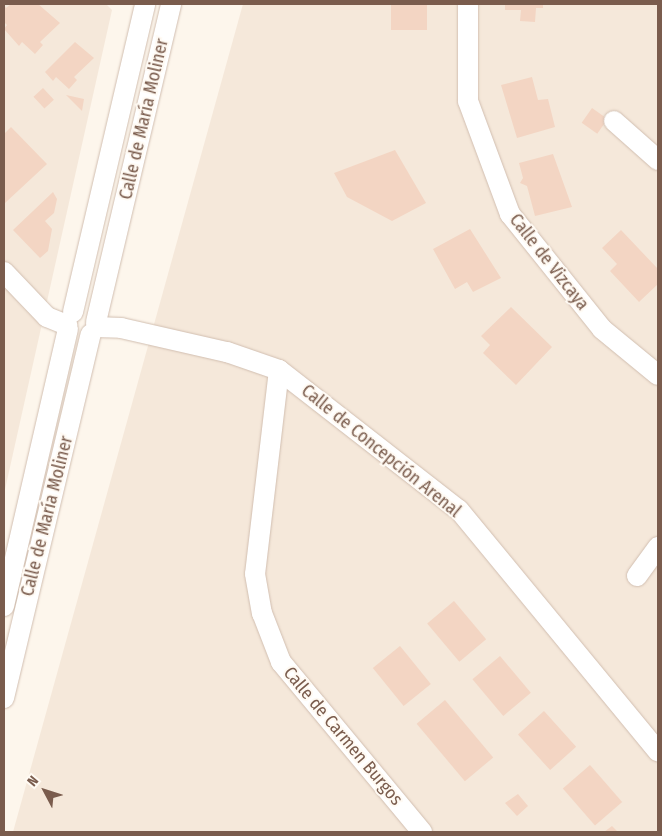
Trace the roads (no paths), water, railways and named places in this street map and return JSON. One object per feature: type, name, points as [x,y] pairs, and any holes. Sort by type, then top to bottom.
[{"type":"street","name":"Calle de María Moliner","points":[[4,606],[145,4]]},
{"type":"street","name":"Calle de María Moliner","points":[[4,698],[171,4]]},
{"type":"street","name":"Calle de Vizcaya","points":[[468,4],[468,100],[510,214],[602,330],[658,375]]},
{"type":"street","points":[[614,121],[658,160]]},
{"type":"street","points":[[4,272],[47,317],[70,322],[87,310],[94,328]]},
{"type":"street","name":"Calle de Concepción Arenal","points":[[94,328],[121,328],[227,352],[279,370],[459,510],[658,751]]},
{"type":"street","name":"Calle de Carmen Burgos","points":[[279,370],[256,574],[262,613],[281,662],[422,832]]},
{"type":"street","points":[[637,576],[658,548]]}]
